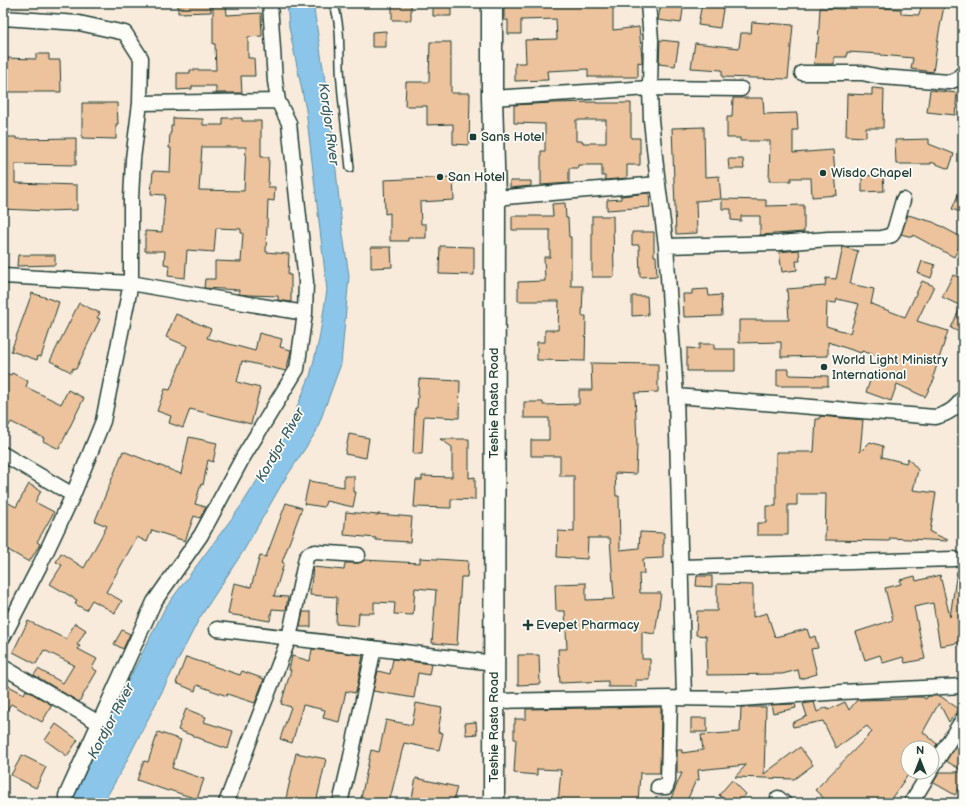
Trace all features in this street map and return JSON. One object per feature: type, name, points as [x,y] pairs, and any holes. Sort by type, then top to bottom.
[{"type":"main road","name":"Teshie Rasta Road","points":[[492,3],[492,98],[495,198],[494,803]]},
{"type":"street","points":[[66,796],[154,602],[201,534],[242,459],[297,369],[305,313],[306,282],[289,123],[278,101],[275,82],[270,3]]},
{"type":"street","points":[[648,3],[651,40],[650,88],[658,184],[666,246],[676,396],[681,567],[677,698],[668,781],[666,787],[658,787]]},
{"type":"street","points":[[3,18],[79,23],[124,33],[141,58],[140,103],[133,159],[131,198],[131,283],[103,421],[73,495],[40,565],[3,637]]},
{"type":"street","points":[[802,73],[862,73],[887,78],[949,82],[957,79],[963,73]]},
{"type":"street","points":[[492,98],[650,88],[741,89]]},
{"type":"street","points":[[140,103],[278,101]]},
{"type":"street","points":[[495,198],[658,184]]},
{"type":"street","points":[[666,246],[882,238],[892,235],[902,200]]},
{"type":"street","points":[[3,276],[131,283],[305,313]]},
{"type":"street","points":[[676,396],[935,417],[946,414],[957,407],[963,398]]},
{"type":"street","points":[[3,454],[73,495]]},
{"type":"street","points":[[226,803],[289,638],[306,558],[309,554],[316,552],[358,555]]},
{"type":"street","points":[[681,567],[954,559]]},
{"type":"street","points":[[218,629],[494,663]]},
{"type":"street","points":[[340,803],[374,648]]},
{"type":"street","points":[[3,667],[99,723]]},
{"type":"street","points":[[495,701],[677,698],[740,699],[963,686]]},
{"type":"street","points":[[940,755],[963,719]]},
{"type":"street","points":[[915,802],[926,780]]},
{"type":"lane","points":[[333,3],[340,36],[341,80],[350,168]]},
{"type":"water","name":"Kordjor River","points":[[287,3],[313,3],[330,113],[342,228],[349,276],[341,364],[316,432],[283,482],[244,550],[199,619],[122,770],[103,803],[69,803],[165,608],[241,506],[284,438],[310,376],[319,340],[327,290],[306,110],[289,27]]},
{"type":"building","points":[[178,3],[211,3],[211,12],[178,13]]},
{"type":"building","points":[[213,3],[226,3],[227,15],[261,13],[262,36],[248,37],[248,58],[254,58],[255,76],[241,76],[242,93],[216,93],[216,86],[192,86],[192,89],[177,90],[177,73],[190,73],[190,70],[216,70],[215,44],[213,44]]},
{"type":"building","points":[[392,3],[411,3],[411,20],[392,20]]},
{"type":"building","points":[[433,3],[451,3],[451,16],[433,16]]},
{"type":"building","points":[[504,3],[613,3],[613,30],[639,27],[642,63],[638,62],[638,77],[588,77],[588,69],[547,71],[548,80],[515,81],[515,63],[526,63],[525,40],[557,39],[556,19],[521,20],[521,34],[508,34],[508,20],[504,20]]},
{"type":"building","points":[[661,3],[684,3],[681,23],[658,20]]},
{"type":"building","points":[[702,3],[724,3],[720,28],[698,25]]},
{"type":"building","points":[[922,3],[931,3],[944,6],[933,72],[911,69],[913,58],[881,54],[847,52],[847,57],[834,57],[834,64],[814,64],[816,43],[818,44],[820,8],[844,9],[844,5],[860,5],[860,7],[901,9],[901,14],[919,15]]},
{"type":"building","points":[[752,22],[793,25],[788,79],[722,77],[722,70],[691,68],[695,43],[739,48],[741,33],[751,33]]},
{"type":"building","points":[[386,31],[386,47],[372,47],[372,32]]},
{"type":"building","points":[[660,40],[679,42],[675,66],[659,64]]},
{"type":"building","points":[[430,42],[451,42],[451,93],[470,93],[469,145],[453,144],[453,124],[427,125],[427,106],[405,106],[406,82],[429,82]]},
{"type":"building","points":[[36,54],[49,54],[49,60],[60,60],[61,92],[3,92],[3,58],[36,59]]},
{"type":"building","points":[[872,88],[884,89],[883,128],[866,128],[866,137],[846,136],[847,94],[872,95]]},
{"type":"building","points":[[930,90],[957,93],[955,115],[927,112]]},
{"type":"building","points":[[733,98],[763,98],[764,114],[797,113],[798,130],[793,130],[793,153],[833,150],[837,195],[812,197],[811,178],[791,178],[791,181],[769,181],[770,141],[740,141],[740,138],[727,138],[727,117],[732,117]]},
{"type":"building","points":[[82,103],[117,103],[118,124],[116,124],[116,139],[82,138]]},
{"type":"building","points":[[553,103],[631,103],[631,138],[640,138],[640,165],[627,165],[627,178],[605,180],[605,176],[602,176],[602,165],[578,165],[578,168],[569,168],[569,183],[541,185],[541,151],[545,151],[545,124],[514,123],[514,105]],"holes":[[[576,120],[606,120],[606,143],[583,143],[583,141],[576,141]]]},
{"type":"building","points":[[173,118],[203,119],[203,125],[223,125],[223,118],[242,118],[242,121],[261,121],[261,157],[269,157],[268,187],[275,187],[274,201],[268,200],[266,252],[289,254],[288,275],[291,275],[291,302],[278,300],[278,296],[248,295],[239,294],[239,290],[204,288],[205,279],[215,279],[215,261],[241,262],[243,233],[241,233],[241,229],[216,228],[214,252],[187,250],[185,278],[168,276],[169,265],[164,264],[165,251],[145,251],[145,231],[162,232],[165,195],[151,194],[153,171],[170,172],[171,148],[169,148],[171,126],[173,126]],"holes":[[[202,147],[246,147],[244,191],[199,190]]]},
{"type":"building","points":[[704,127],[705,177],[719,176],[721,199],[696,201],[697,233],[676,234],[672,128]]},
{"type":"building","points":[[3,137],[16,137],[16,139],[76,138],[76,165],[15,164],[15,183],[77,185],[77,210],[46,211],[3,209]]},
{"type":"building","points":[[929,139],[929,144],[954,154],[949,169],[931,162],[931,164],[896,164],[895,140]]},
{"type":"building","points":[[728,159],[743,159],[744,169],[729,169]]},
{"type":"building","points":[[883,175],[884,191],[862,192],[862,176]]},
{"type":"building","points":[[453,177],[454,200],[420,202],[421,224],[426,224],[426,238],[408,238],[408,241],[390,241],[390,213],[385,214],[384,180]]},
{"type":"building","points":[[510,181],[531,181],[531,186],[510,188]]},
{"type":"building","points":[[963,183],[963,213],[952,209]]},
{"type":"building","points":[[649,193],[650,207],[607,210],[607,200],[621,199],[621,196]]},
{"type":"building","points":[[722,199],[766,200],[766,206],[804,205],[804,232],[760,235],[760,216],[741,216],[741,221],[731,220],[731,209],[722,209]]},
{"type":"building","points":[[565,203],[566,218],[568,218],[569,237],[571,237],[571,286],[583,286],[582,316],[586,316],[585,361],[537,360],[537,342],[545,342],[545,330],[558,330],[559,301],[518,301],[518,282],[545,281],[544,257],[550,257],[550,230],[512,230],[512,216],[553,216],[552,204]]},
{"type":"building","points":[[908,215],[933,222],[963,238],[954,257],[913,235],[912,237],[901,234]]},
{"type":"building","points":[[592,216],[613,216],[614,277],[592,277]]},
{"type":"building","points":[[632,232],[654,232],[654,256],[656,256],[657,276],[640,277],[639,245],[632,245]]},
{"type":"building","points":[[440,246],[474,247],[474,275],[439,274]]},
{"type":"building","points":[[371,247],[391,247],[392,267],[371,268]]},
{"type":"building","points":[[843,247],[858,251],[850,284],[874,289],[871,304],[905,317],[922,281],[934,286],[917,321],[948,331],[933,377],[935,378],[925,397],[897,384],[891,401],[866,392],[871,378],[876,379],[884,358],[862,351],[861,353],[828,342],[828,356],[781,357],[781,342],[739,343],[739,320],[789,320],[787,289],[825,286],[826,278],[836,279]],"holes":[[[837,299],[859,304],[850,333],[826,326],[827,302],[836,303]]]},
{"type":"building","points":[[799,250],[800,261],[796,261],[797,270],[782,272],[779,252]]},
{"type":"building","points":[[18,255],[55,255],[55,265],[17,266]]},
{"type":"building","points":[[922,261],[935,265],[931,278],[918,273]]},
{"type":"building","points":[[953,275],[963,279],[963,334],[951,328],[961,306],[942,297]]},
{"type":"building","points":[[708,289],[709,296],[721,295],[722,316],[684,317],[683,294],[692,294],[692,290]]},
{"type":"building","points":[[32,293],[59,302],[41,357],[38,356],[37,360],[11,351]]},
{"type":"building","points":[[632,296],[647,296],[648,315],[632,316]]},
{"type":"building","points":[[79,303],[100,313],[97,318],[100,319],[76,369],[73,368],[71,372],[50,361]]},
{"type":"building","points":[[176,314],[211,329],[207,338],[255,351],[259,333],[282,339],[280,347],[291,350],[286,371],[242,361],[237,382],[260,388],[251,424],[190,409],[183,428],[169,423],[171,416],[157,411],[165,389],[170,390],[187,346],[166,337]]},
{"type":"building","points":[[699,344],[714,344],[714,349],[735,349],[735,371],[687,371],[687,348],[699,349]]},
{"type":"building","points":[[591,363],[658,364],[658,392],[635,393],[637,445],[636,474],[615,473],[616,496],[619,496],[620,550],[639,548],[640,532],[664,533],[663,558],[643,559],[644,574],[639,574],[640,593],[661,593],[655,634],[642,632],[642,659],[650,659],[650,680],[636,680],[636,687],[608,687],[608,681],[560,683],[558,649],[567,649],[565,611],[556,611],[555,584],[586,583],[586,600],[614,599],[610,538],[588,538],[587,559],[557,557],[558,531],[574,532],[574,476],[560,476],[560,456],[531,456],[531,440],[549,440],[549,418],[524,418],[524,402],[543,402],[543,405],[579,404],[579,390],[592,390]]},
{"type":"building","points":[[777,369],[789,369],[789,375],[828,376],[828,386],[777,386]]},
{"type":"building","points":[[3,372],[11,375],[12,373],[28,381],[26,387],[61,404],[68,390],[84,398],[59,449],[43,441],[44,438],[11,422],[3,436]]},
{"type":"building","points":[[419,379],[460,381],[459,418],[424,416],[422,454],[413,454],[415,408],[417,408]]},
{"type":"building","points":[[820,416],[863,420],[860,452],[870,442],[883,446],[882,457],[906,463],[908,458],[918,470],[913,490],[936,493],[930,532],[948,541],[890,538],[890,541],[825,540],[826,494],[797,494],[797,505],[788,505],[788,535],[757,535],[757,523],[766,523],[766,506],[776,506],[776,452],[814,452],[816,419],[820,419]]},
{"type":"building","points":[[349,434],[369,438],[366,458],[345,454]]},
{"type":"building","points":[[189,437],[217,443],[213,462],[208,460],[203,485],[201,484],[195,504],[206,507],[200,518],[194,516],[185,541],[152,530],[147,542],[137,537],[106,592],[122,601],[115,613],[92,600],[86,610],[75,604],[77,600],[50,584],[62,565],[56,562],[61,553],[84,568],[107,526],[95,521],[123,451],[181,474]]},
{"type":"building","points":[[440,439],[469,439],[469,478],[475,477],[475,500],[451,499],[451,508],[414,507],[416,480],[422,480],[422,476],[452,477],[452,447]]},
{"type":"building","points":[[344,476],[354,476],[354,492],[356,492],[353,507],[326,501],[324,507],[304,504],[309,481],[344,487]]},
{"type":"building","points":[[29,484],[41,491],[35,502],[54,512],[37,542],[40,544],[29,562],[3,547],[3,500],[16,507]]},
{"type":"building","points":[[286,503],[302,508],[282,562],[284,563],[274,596],[288,597],[286,610],[272,609],[270,621],[228,614],[234,583],[251,587],[260,556],[266,557]]},
{"type":"building","points":[[346,512],[412,517],[410,542],[376,540],[376,538],[344,535]]},
{"type":"building","points":[[420,558],[468,561],[467,577],[461,577],[457,645],[432,643],[436,590],[415,588],[413,615],[394,614],[395,603],[374,602],[374,613],[359,613],[358,626],[336,624],[337,597],[310,595],[313,567],[344,570],[345,563],[358,563],[365,560],[420,563]]},
{"type":"building","points":[[957,571],[963,572],[963,642],[940,646],[933,603],[914,607],[925,659],[905,663],[903,657],[883,663],[880,655],[865,660],[856,632],[893,620],[885,588],[901,584],[900,580],[915,576],[916,581],[940,575],[950,617]]},
{"type":"building","points":[[697,576],[712,576],[712,587],[696,586]]},
{"type":"building","points":[[717,584],[753,585],[753,617],[767,613],[775,637],[807,629],[810,638],[815,636],[818,648],[811,649],[817,674],[800,679],[798,670],[782,674],[707,675],[706,636],[696,635],[697,611],[717,611]]},
{"type":"building","points":[[303,612],[311,612],[311,627],[300,627]]},
{"type":"building","points":[[28,621],[66,639],[75,623],[86,630],[77,645],[80,646],[78,649],[97,659],[92,668],[97,671],[79,702],[34,675],[38,669],[63,683],[74,665],[44,650],[36,664],[13,652]]},
{"type":"building","points":[[122,630],[130,634],[123,649],[114,644]]},
{"type":"building","points":[[312,649],[363,655],[357,688],[355,693],[346,691],[339,722],[323,718],[325,710],[303,705],[292,743],[280,739],[291,707],[281,704],[291,670],[289,670],[292,656],[310,661]]},
{"type":"building","points":[[518,655],[539,655],[540,684],[518,685]]},
{"type":"building","points":[[186,657],[240,675],[242,671],[264,679],[255,703],[227,694],[227,696],[197,685],[195,691],[176,683]]},
{"type":"building","points":[[393,659],[431,664],[429,675],[418,673],[414,698],[373,691],[378,671],[390,674]]},
{"type":"building","points":[[3,683],[24,694],[26,690],[52,705],[42,722],[11,704],[3,716]]},
{"type":"building","points":[[928,696],[940,696],[959,709],[949,722],[939,703],[923,732],[932,740],[900,740],[900,780],[904,780],[888,803],[829,803],[815,790],[872,732],[867,726],[836,748],[823,721],[793,727],[792,723],[807,716],[803,704],[814,702],[817,712],[827,707],[828,710],[845,702],[849,710],[857,700],[906,699],[907,697],[922,697],[926,699]]},
{"type":"building","points":[[416,703],[442,708],[438,732],[443,733],[439,750],[404,743],[389,803],[360,803],[371,750],[379,752],[386,720],[412,725]]},
{"type":"building","points":[[795,704],[796,708],[773,713],[771,705]]},
{"type":"building","points":[[661,707],[660,773],[640,773],[638,803],[558,803],[561,770],[537,769],[537,775],[514,773],[516,739],[514,739],[514,724],[515,719],[526,719],[526,709]]},
{"type":"building","points":[[741,707],[766,707],[764,774],[800,747],[813,765],[794,779],[735,777],[746,765],[698,770],[699,780],[696,780],[686,803],[682,803],[671,798],[682,773],[677,773],[677,750],[682,750],[682,753],[703,750],[701,735],[740,732]]},
{"type":"building","points":[[186,709],[206,717],[204,722],[233,731],[228,749],[178,730]]},
{"type":"building","points":[[691,718],[707,718],[707,732],[691,732]]},
{"type":"building","points":[[476,722],[477,734],[466,735],[465,723]]},
{"type":"building","points":[[56,724],[78,740],[67,756],[45,740]]},
{"type":"building","points":[[158,732],[181,740],[172,768],[204,779],[197,799],[137,780],[144,761],[148,762]]},
{"type":"building","points":[[958,742],[963,745],[963,771],[946,761]]},
{"type":"building","points":[[296,753],[326,759],[316,803],[285,803]]},
{"type":"building","points":[[22,755],[46,767],[36,788],[11,775]]},
{"type":"building","points":[[940,772],[963,772],[963,782],[955,795],[933,783],[935,780],[940,780]]},
{"type":"building","points":[[416,778],[457,787],[453,802],[441,800],[440,803],[411,803]]},
{"type":"building","points":[[732,780],[746,794],[738,803],[728,803],[719,795]]},
{"type":"place","name":"Sans Hotel","points":[[473,137]]},
{"type":"place","name":"Wisdo Chapel","points":[[823,173]]},
{"type":"place","name":"San Hotel","points":[[440,177]]},
{"type":"place","name":"World Light Ministry International","points":[[824,367]]},
{"type":"place","name":"Evepet Pharmacy","points":[[528,625]]}]
